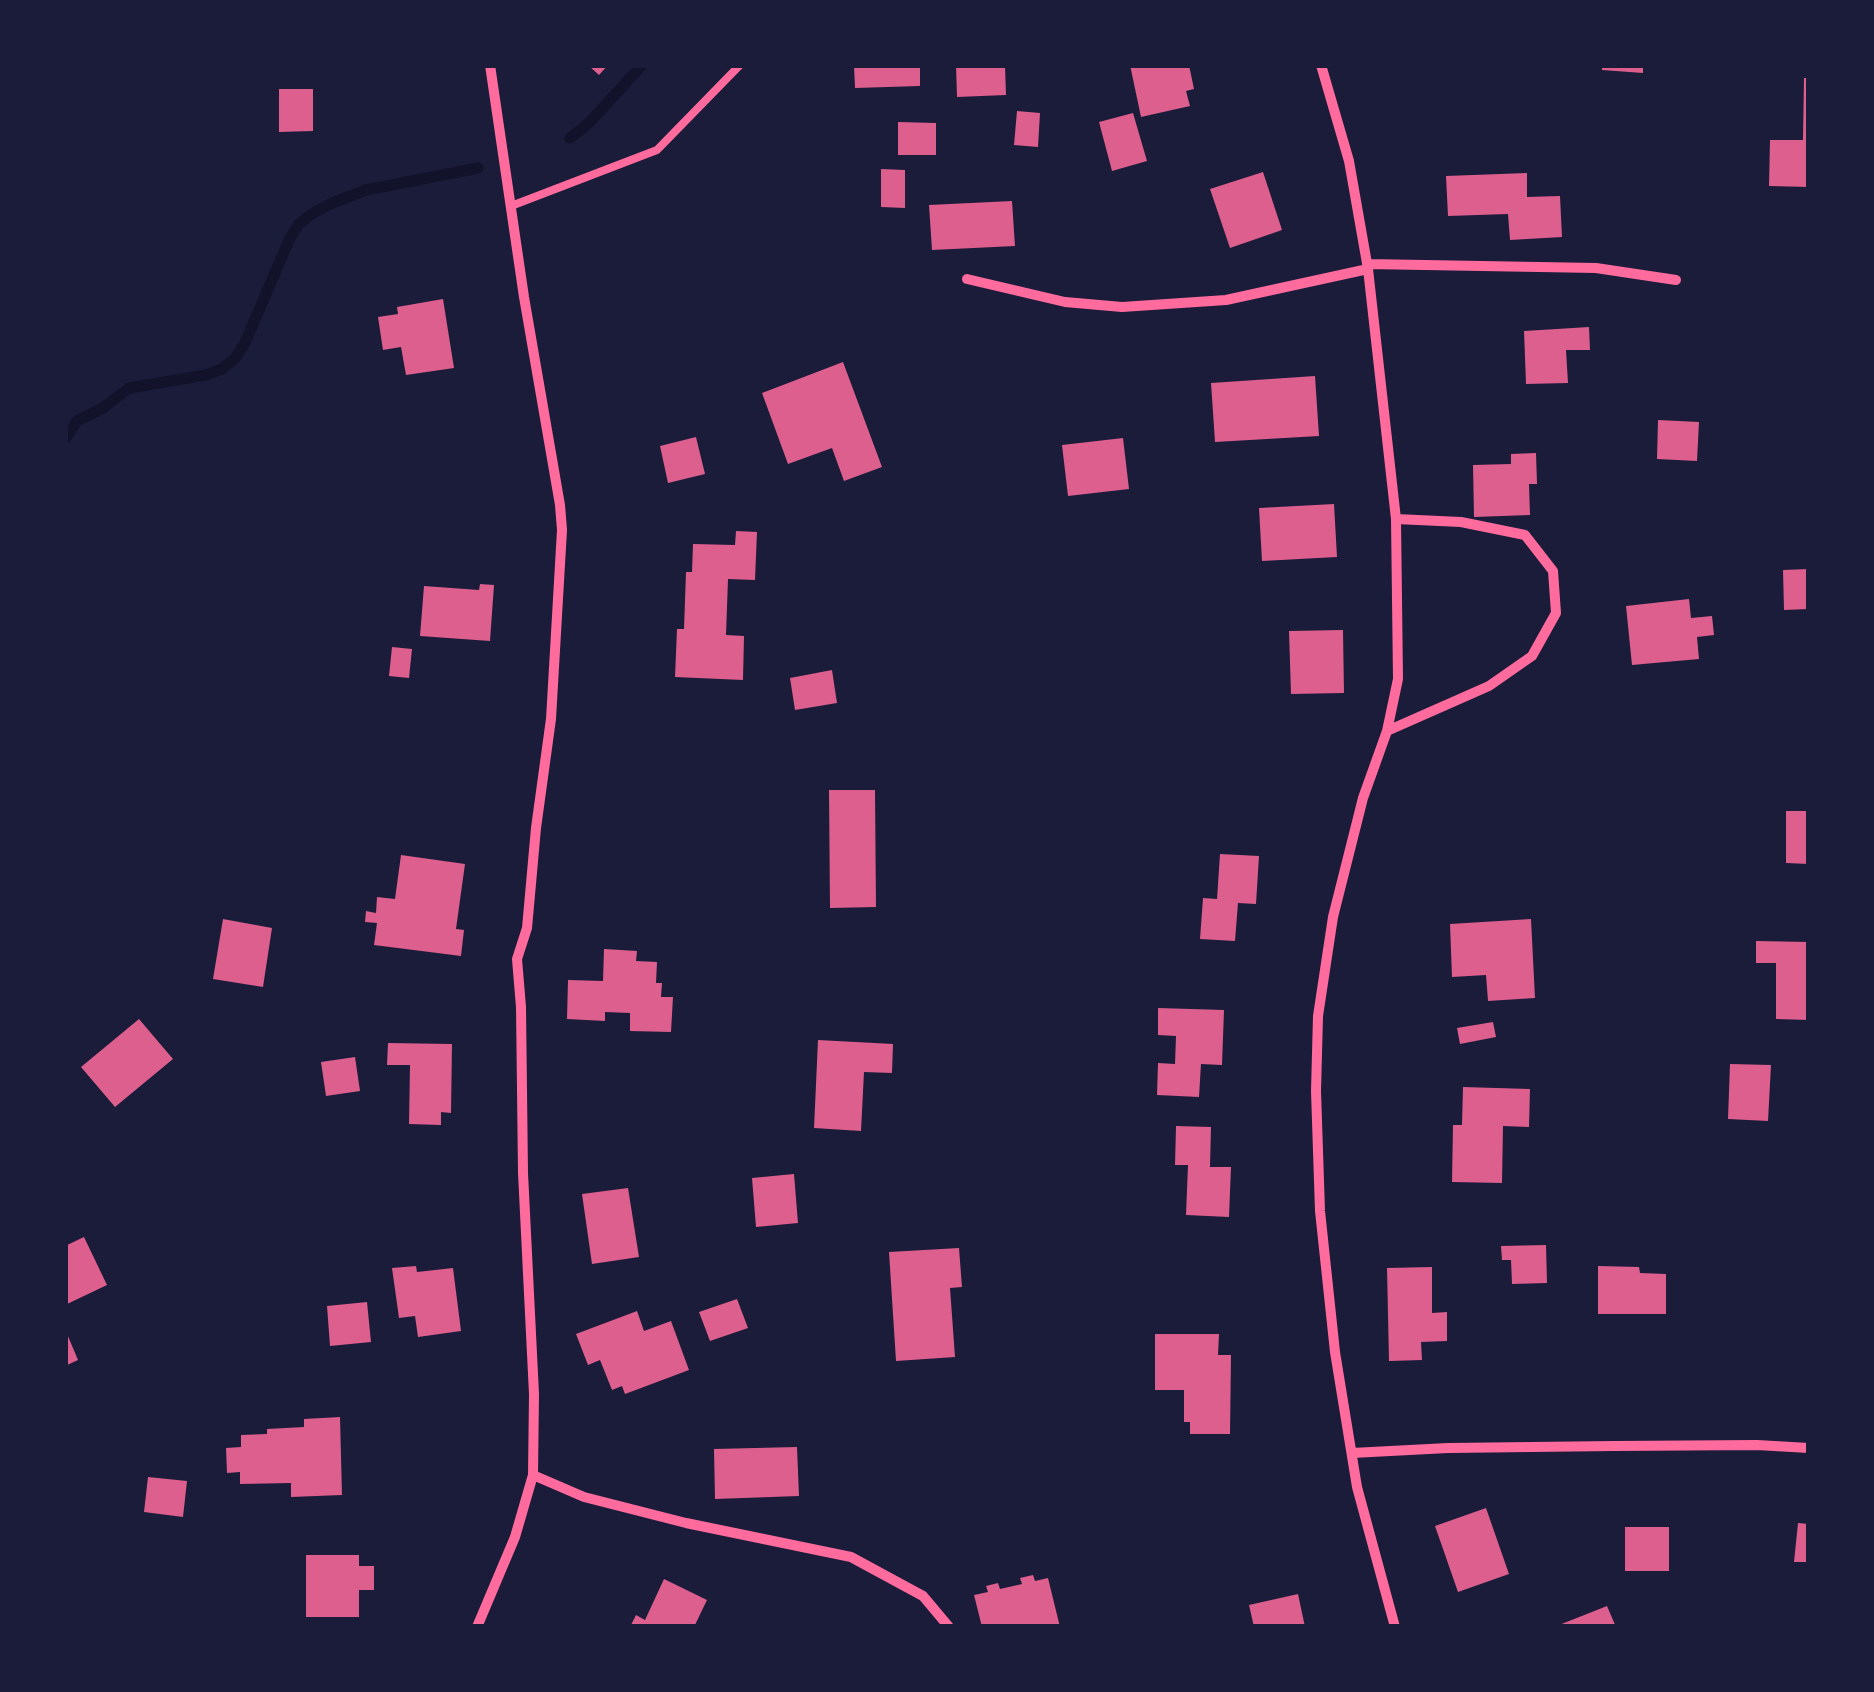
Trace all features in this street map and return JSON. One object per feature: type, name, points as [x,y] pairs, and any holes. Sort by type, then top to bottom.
[{"type":"street","points":[[476,1627],[515,1537],[532,1475],[534,1394],[518,959],[526,928],[550,720],[562,530],[490,65]]},
{"type":"street","points":[[1320,65],[1349,161],[1367,267],[1396,519],[1398,679],[1334,917],[1318,1016],[1320,1211],[1335,1352],[1357,1487],[1395,1627]]},
{"type":"street","points":[[967,279],[1066,302],[1122,307],[1226,300],[1367,267],[1596,268],[1676,280]]},
{"type":"street","points":[[1387,731],[1488,686],[1532,656],[1556,614],[1554,571],[1524,535],[1461,522],[1396,519]]},
{"type":"street","points":[[1352,1452],[1632,1446],[1809,1448]]},
{"type":"street","points":[[532,1475],[584,1497],[686,1523],[851,1557],[924,1596],[949,1627]]},
{"type":"lane","points":[[511,206],[656,150],[740,65]]},
{"type":"building","points":[[588,65],[608,65],[599,75]]},
{"type":"building","points":[[854,65],[920,65],[920,86],[855,88]]},
{"type":"building","points":[[956,65],[1005,65],[1006,95],[957,97]]},
{"type":"building","points":[[1130,65],[1189,65],[1194,89],[1186,91],[1190,106],[1141,117]]},
{"type":"building","points":[[1602,65],[1643,65],[1643,73],[1602,70]]},
{"type":"building","points":[[1804,78],[1809,78],[1809,187],[1769,186],[1770,140],[1803,140]]},
{"type":"building","points":[[279,89],[313,89],[313,131],[279,132]]},
{"type":"building","points":[[1017,111],[1040,113],[1038,147],[1014,145]]},
{"type":"building","points":[[1133,113],[1147,161],[1112,171],[1099,122]]},
{"type":"building","points":[[898,122],[936,123],[936,155],[898,155]]},
{"type":"building","points":[[881,169],[905,170],[905,208],[881,207]]},
{"type":"building","points":[[1263,172],[1282,230],[1230,248],[1210,189]]},
{"type":"building","points":[[1527,173],[1527,197],[1560,196],[1562,237],[1510,240],[1508,214],[1448,216],[1446,176]]},
{"type":"building","points":[[1012,201],[1015,246],[932,250],[929,205]]},
{"type":"building","points":[[443,299],[454,368],[406,375],[401,347],[383,350],[378,317],[398,314],[397,307]]},
{"type":"building","points":[[1589,327],[1590,350],[1566,350],[1568,383],[1526,384],[1524,331]]},
{"type":"building","points":[[843,362],[882,467],[844,481],[832,448],[788,464],[762,393]]},
{"type":"building","points":[[1315,376],[1319,436],[1215,442],[1211,383]]},
{"type":"building","points":[[1658,420],[1699,422],[1697,461],[1657,459]]},
{"type":"building","points":[[696,437],[705,474],[668,483],[660,446]]},
{"type":"building","points":[[1123,438],[1129,489],[1068,496],[1062,445]]},
{"type":"building","points":[[1536,453],[1537,484],[1529,484],[1530,515],[1474,517],[1473,465],[1511,464],[1511,454]]},
{"type":"building","points":[[1334,504],[1337,557],[1262,561],[1259,508]]},
{"type":"building","points":[[736,531],[757,532],[755,580],[728,579],[726,635],[744,636],[743,680],[675,677],[677,629],[684,629],[686,572],[692,572],[693,544],[735,545]]},
{"type":"building","points":[[1809,569],[1809,609],[1784,610],[1783,570]]},
{"type":"building","points":[[480,584],[494,585],[490,641],[420,636],[424,586],[479,590]]},
{"type":"building","points":[[1689,599],[1691,618],[1712,616],[1714,635],[1697,637],[1699,659],[1632,665],[1626,606]]},
{"type":"building","points":[[1343,630],[1344,693],[1291,694],[1289,631]]},
{"type":"building","points":[[392,647],[412,649],[409,678],[389,676]]},
{"type":"building","points":[[832,670],[837,703],[795,710],[790,678]]},
{"type":"building","points":[[829,790],[875,790],[876,907],[830,908]]},
{"type":"building","points":[[1786,811],[1809,811],[1809,864],[1786,863]]},
{"type":"building","points":[[1220,854],[1259,856],[1256,904],[1238,903],[1235,941],[1200,939],[1203,898],[1217,899]]},
{"type":"building","points":[[401,855],[465,864],[456,929],[464,930],[461,956],[374,945],[377,923],[365,922],[366,911],[376,913],[377,897],[395,899]]},
{"type":"building","points":[[223,919],[272,928],[263,987],[213,979]]},
{"type":"building","points":[[1531,919],[1535,998],[1488,1001],[1486,975],[1452,977],[1450,924]]},
{"type":"building","points":[[1756,941],[1809,942],[1809,1020],[1776,1019],[1776,963],[1756,963]]},
{"type":"building","points":[[604,949],[637,951],[636,961],[657,962],[656,983],[662,983],[661,997],[673,997],[671,1032],[630,1031],[630,1013],[605,1012],[605,1021],[567,1019],[568,980],[603,981]]},
{"type":"building","points":[[1158,1008],[1224,1010],[1222,1065],[1201,1064],[1199,1097],[1157,1095],[1158,1063],[1175,1064],[1176,1036],[1158,1035]]},
{"type":"building","points":[[139,1019],[173,1059],[115,1107],[81,1067]]},
{"type":"building","points":[[1493,1022],[1496,1037],[1460,1044],[1457,1028]]},
{"type":"building","points":[[818,1040],[893,1044],[892,1073],[864,1072],[861,1131],[814,1128]]},
{"type":"building","points":[[388,1043],[452,1044],[451,1113],[441,1112],[441,1125],[409,1124],[410,1065],[387,1065]]},
{"type":"building","points":[[355,1057],[360,1091],[326,1096],[321,1062]]},
{"type":"building","points":[[1730,1064],[1771,1065],[1768,1121],[1728,1119]]},
{"type":"building","points":[[1463,1087],[1530,1089],[1529,1127],[1503,1126],[1502,1183],[1452,1182],[1453,1125],[1462,1125]]},
{"type":"building","points":[[1176,1126],[1211,1127],[1210,1167],[1231,1167],[1229,1217],[1186,1215],[1188,1165],[1175,1165]]},
{"type":"building","points":[[794,1174],[798,1223],[756,1227],[752,1178]]},
{"type":"building","points":[[628,1188],[639,1257],[592,1264],[582,1194]]},
{"type":"building","points":[[84,1237],[107,1285],[65,1305],[65,1246]]},
{"type":"building","points":[[1546,1245],[1547,1283],[1512,1284],[1511,1260],[1502,1260],[1501,1246]]},
{"type":"building","points":[[959,1248],[962,1287],[950,1288],[955,1357],[896,1361],[889,1252]]},
{"type":"building","points":[[416,1266],[417,1272],[453,1268],[461,1331],[418,1337],[415,1316],[399,1318],[392,1268]]},
{"type":"building","points":[[1598,1266],[1639,1267],[1640,1273],[1666,1274],[1666,1314],[1598,1314]]},
{"type":"building","points":[[1432,1267],[1432,1313],[1447,1312],[1447,1341],[1421,1342],[1422,1360],[1389,1361],[1387,1268]]},
{"type":"building","points":[[737,1299],[748,1328],[710,1341],[699,1312]]},
{"type":"building","points":[[367,1302],[371,1342],[330,1346],[327,1306]]},
{"type":"building","points":[[637,1311],[644,1331],[671,1321],[689,1370],[625,1394],[622,1386],[612,1390],[600,1360],[588,1365],[576,1334]]},
{"type":"building","points":[[65,1329],[78,1360],[65,1366]]},
{"type":"building","points":[[1155,1334],[1219,1334],[1218,1355],[1231,1355],[1230,1434],[1190,1434],[1190,1422],[1184,1422],[1184,1390],[1155,1390]]},
{"type":"building","points":[[340,1417],[342,1495],[291,1497],[291,1483],[240,1484],[240,1472],[227,1473],[226,1448],[241,1447],[241,1435],[304,1427],[304,1419]]},
{"type":"building","points":[[797,1447],[799,1496],[715,1499],[714,1449]]},
{"type":"building","points":[[148,1477],[187,1481],[183,1517],[144,1512]]},
{"type":"building","points":[[1486,1508],[1509,1574],[1458,1592],[1435,1526]]},
{"type":"building","points":[[1798,1523],[1809,1524],[1809,1562],[1794,1562]]},
{"type":"building","points":[[1625,1527],[1669,1527],[1669,1571],[1625,1571]]},
{"type":"building","points":[[306,1555],[359,1555],[359,1566],[374,1566],[374,1590],[359,1590],[359,1617],[306,1617]]},
{"type":"building","points":[[1033,1575],[1035,1581],[1048,1578],[1060,1627],[982,1627],[974,1595],[988,1592],[986,1586],[998,1583],[1000,1589],[1022,1584],[1020,1578]]},
{"type":"building","points":[[664,1579],[707,1600],[694,1627],[630,1627],[636,1615],[645,1620]]},
{"type":"building","points":[[1298,1594],[1305,1627],[1254,1627],[1249,1605]]},
{"type":"building","points":[[1607,1606],[1616,1627],[1554,1627]]},
{"type":"waterway","points":[[570,138],[590,122],[642,65]]},
{"type":"waterway","points":[[65,439],[77,421],[129,388],[206,375],[235,358],[290,238],[312,214],[366,190],[478,168]]}]
